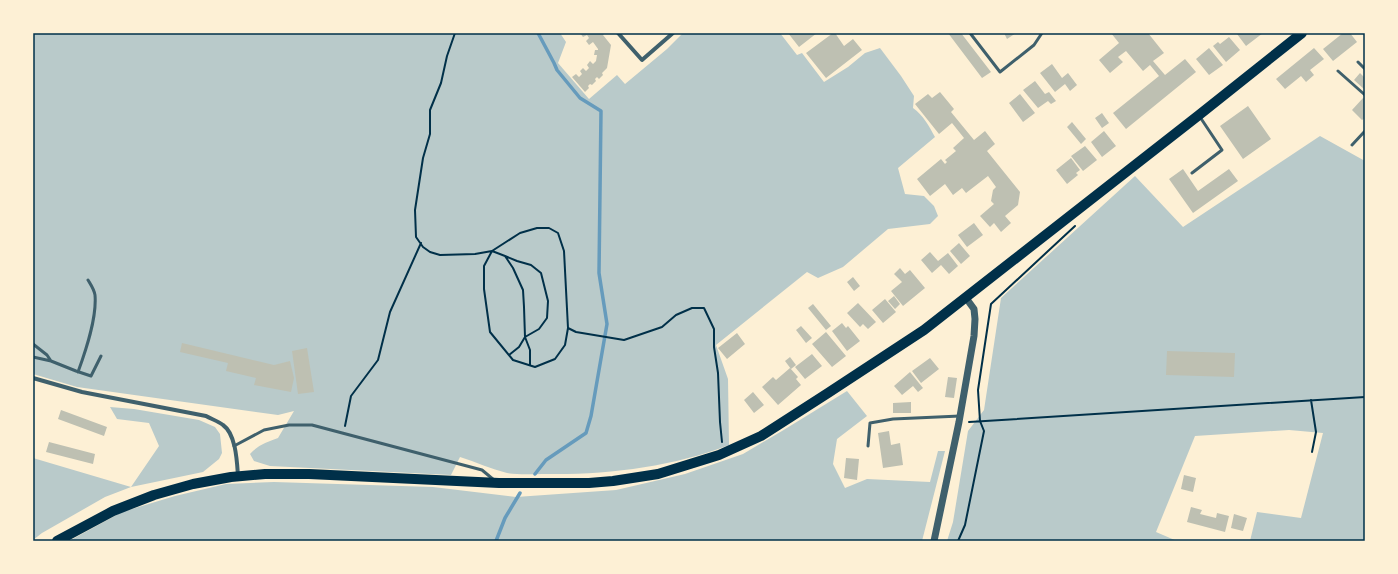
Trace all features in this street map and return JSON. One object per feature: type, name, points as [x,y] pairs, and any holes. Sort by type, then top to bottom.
[{"type":"main road","points":[[57,541],[113,511],[154,495],[193,484],[238,476],[265,474],[309,474],[499,483],[562,484],[613,481],[658,474],[725,452],[761,436],[908,341],[966,298],[1302,33]]},
{"type":"street","points":[[618,33],[642,60],[673,33]]},
{"type":"street","points":[[934,541],[960,419],[976,319],[974,310],[966,298]]},
{"type":"street","points":[[33,378],[82,392],[206,416],[224,425],[230,432],[234,446],[238,476]]},
{"type":"lane","points":[[970,33],[1000,72],[1034,45],[1042,33]]},
{"type":"lane","points":[[1358,62],[1365,69]]},
{"type":"lane","points":[[1338,71],[1365,95]]},
{"type":"lane","points":[[1192,173],[1222,150],[1199,115]]},
{"type":"lane","points":[[1352,145],[1365,131]]},
{"type":"lane","points":[[78,372],[91,333],[93,316],[95,295],[94,289],[88,280]]},
{"type":"lane","points":[[33,344],[47,355],[51,361]]},
{"type":"lane","points":[[33,357],[51,361],[91,376],[101,356]]},
{"type":"lane","points":[[868,446],[870,423],[894,419],[936,416],[960,419]]},
{"type":"lane","points":[[234,446],[264,430],[289,425],[312,425],[482,470],[499,483]]},
{"type":"path","points":[[455,33],[447,56],[441,82],[430,110],[430,134],[423,158],[415,210],[416,237],[430,252],[440,255],[475,254],[492,251],[520,233],[537,228],[549,228],[558,233],[564,251],[568,328],[565,345],[555,359],[535,366],[513,360],[490,332],[484,289],[484,266],[492,251]]},
{"type":"path","points":[[958,541],[964,525],[984,431],[980,421],[978,390],[991,304],[1075,227],[1084,205]]},
{"type":"path","points":[[344,434],[351,396],[378,360],[390,312],[421,243]]},
{"type":"path","points":[[492,251],[531,265],[541,273],[548,301],[547,318],[539,329],[525,336],[519,347],[509,355]]},
{"type":"path","points":[[505,256],[513,268],[523,290],[525,336],[530,350],[530,365]]},
{"type":"path","points":[[568,328],[576,332],[624,340],[662,327],[676,315],[692,308],[704,308],[714,328],[714,347],[718,373],[720,422],[725,452]]},
{"type":"path","points":[[960,419],[980,421],[1365,397]]},
{"type":"path","points":[[1311,400],[1316,432],[1312,452]]},
{"type":"shaded area","points":[[33,33],[560,33],[566,42],[558,63],[589,99],[617,75],[625,84],[667,49],[683,33],[780,33],[797,55],[802,53],[824,82],[848,67],[865,53],[880,48],[914,96],[913,108],[923,117],[935,137],[898,168],[905,194],[924,196],[934,206],[938,216],[930,224],[888,229],[843,267],[818,278],[807,272],[716,345],[728,379],[729,445],[707,453],[662,464],[592,473],[512,474],[495,470],[460,457],[451,475],[270,466],[254,461],[250,454],[266,442],[278,438],[294,411],[278,415],[77,387],[33,374]]},
{"type":"shaded area","points":[[1320,136],[1365,161],[1365,541],[1250,541],[1257,512],[1301,518],[1323,433],[1289,430],[1195,436],[1156,532],[1177,541],[947,541],[953,522],[968,431],[984,410],[1001,298],[1135,176],[1183,227]]},
{"type":"shaded area","points":[[847,391],[867,416],[837,439],[833,464],[845,488],[867,479],[930,482],[938,451],[945,451],[922,541],[69,541],[122,512],[175,496],[226,484],[274,482],[433,487],[516,497],[616,490],[685,474],[743,454]]},
{"type":"shaded area","points":[[110,407],[134,409],[199,420],[215,427],[220,434],[222,453],[219,459],[203,472],[131,487],[159,446],[149,423],[117,419]]},
{"type":"shaded area","points":[[33,458],[131,487],[105,497],[42,533],[33,540]]},
{"type":"building","points":[[580,33],[605,33],[603,35],[611,45],[607,68],[599,79],[597,77],[595,79],[596,81],[592,85],[590,84],[588,86],[589,88],[585,92],[572,77],[576,74],[579,77],[582,74],[580,71],[583,68],[586,71],[589,68],[587,65],[590,61],[593,64],[596,61],[597,55],[594,55],[595,50],[598,49],[593,42],[589,45],[586,41],[589,38],[587,35],[583,37]]},
{"type":"building","points":[[788,33],[817,33],[799,47]]},
{"type":"building","points":[[835,33],[844,46],[853,39],[862,50],[826,78],[806,53]]},
{"type":"building","points":[[948,33],[961,33],[991,72],[982,78]]},
{"type":"building","points":[[1004,33],[1016,33],[1007,39]]},
{"type":"building","points":[[1111,33],[1148,33],[1164,53],[1153,61],[1165,75],[1185,59],[1196,72],[1126,129],[1113,113],[1159,76],[1150,65],[1143,71],[1126,51],[1118,57],[1123,62],[1110,73],[1099,60],[1119,43]]},
{"type":"building","points":[[1263,33],[1246,46],[1237,34]]},
{"type":"building","points":[[1343,33],[1350,33],[1357,42],[1333,61],[1323,49]]},
{"type":"building","points":[[1229,37],[1240,50],[1226,62],[1213,46],[1218,42],[1220,44]]},
{"type":"building","points":[[1209,48],[1223,65],[1209,75],[1196,59]]},
{"type":"building","points":[[1314,48],[1324,59],[1310,70],[1314,75],[1306,82],[1301,76],[1285,89],[1276,79]]},
{"type":"building","points":[[1052,64],[1062,78],[1068,73],[1077,85],[1070,91],[1065,84],[1055,92],[1040,73]]},
{"type":"building","points":[[1360,73],[1365,78],[1365,90],[1354,80]]},
{"type":"building","points":[[1035,81],[1045,94],[1049,92],[1056,101],[1051,104],[1048,101],[1038,108],[1023,90]]},
{"type":"building","points":[[940,92],[954,109],[951,112],[974,140],[985,131],[995,144],[987,151],[1020,192],[1018,205],[1005,216],[1011,223],[1001,232],[994,223],[990,227],[980,216],[994,204],[991,201],[993,190],[996,187],[988,176],[966,193],[962,188],[953,195],[945,184],[930,196],[917,179],[941,159],[945,164],[947,162],[945,160],[956,151],[953,148],[964,138],[952,123],[939,134],[915,104],[928,94],[932,98]]},
{"type":"building","points":[[1020,94],[1035,113],[1023,122],[1009,103]]},
{"type":"building","points":[[1363,98],[1365,99],[1365,118],[1362,120],[1352,110]]},
{"type":"building","points":[[1248,106],[1271,139],[1243,159],[1220,126]]},
{"type":"building","points":[[1102,113],[1109,123],[1102,128],[1095,118]]},
{"type":"building","points":[[1072,122],[1086,139],[1081,144],[1067,127]]},
{"type":"building","points":[[1104,131],[1116,146],[1102,157],[1091,142]]},
{"type":"building","points":[[1085,146],[1097,160],[1083,171],[1071,156]]},
{"type":"building","points":[[1071,158],[1080,170],[1076,173],[1078,175],[1067,184],[1056,170]]},
{"type":"building","points":[[1183,169],[1198,191],[1229,169],[1238,181],[1193,213],[1169,179]]},
{"type":"building","points":[[974,223],[983,235],[967,247],[958,235]]},
{"type":"building","points":[[959,243],[970,256],[961,264],[950,251]]},
{"type":"building","points":[[930,252],[938,261],[948,253],[958,266],[949,274],[941,265],[932,273],[921,260]]},
{"type":"building","points":[[900,268],[905,274],[910,270],[925,288],[903,306],[891,291],[902,282],[894,274]]},
{"type":"building","points":[[853,277],[860,286],[854,291],[847,282]]},
{"type":"building","points":[[894,296],[900,304],[895,309],[888,301]]},
{"type":"building","points":[[885,299],[896,312],[883,323],[872,310]]},
{"type":"building","points":[[858,303],[876,322],[868,329],[863,324],[860,327],[847,313]]},
{"type":"building","points":[[813,304],[831,326],[826,330],[808,308]]},
{"type":"building","points":[[842,323],[846,328],[848,326],[860,341],[847,351],[832,331]]},
{"type":"building","points":[[801,326],[812,338],[806,343],[796,330]]},
{"type":"building","points":[[826,332],[846,356],[832,367],[812,344]]},
{"type":"building","points":[[737,333],[745,344],[727,359],[718,348]]},
{"type":"building","points":[[182,343],[274,365],[290,361],[294,378],[291,392],[254,385],[256,378],[226,371],[228,363],[180,352]]},
{"type":"building","points":[[307,348],[314,392],[298,394],[292,351]]},
{"type":"building","points":[[1167,351],[1235,353],[1234,377],[1166,375]]},
{"type":"building","points":[[812,354],[822,366],[805,379],[795,367]]},
{"type":"building","points":[[790,357],[796,365],[791,369],[785,361]]},
{"type":"building","points":[[930,358],[939,369],[921,383],[912,371]]},
{"type":"building","points":[[790,368],[798,377],[796,379],[801,385],[778,405],[762,387],[773,377],[776,380]]},
{"type":"building","points":[[910,372],[923,388],[918,392],[913,386],[902,395],[894,386]]},
{"type":"building","points":[[948,377],[957,378],[954,398],[945,397]]},
{"type":"building","points":[[753,392],[764,405],[754,413],[744,400]]},
{"type":"building","points":[[911,402],[911,413],[893,413],[893,403]]},
{"type":"building","points":[[61,410],[107,427],[104,436],[58,419]]},
{"type":"building","points":[[889,431],[891,445],[900,443],[903,465],[883,468],[878,433]]},
{"type":"building","points":[[49,442],[95,454],[93,464],[46,452]]},
{"type":"building","points":[[846,458],[859,459],[857,480],[844,478]]},
{"type":"building","points":[[1184,475],[1196,478],[1193,492],[1181,489]]},
{"type":"building","points":[[1191,507],[1202,510],[1200,514],[1216,518],[1217,513],[1229,516],[1225,532],[1187,522]]},
{"type":"building","points":[[1234,514],[1247,518],[1243,531],[1231,528]]},
{"type":"waterway","points":[[535,474],[546,460],[586,433],[591,416],[607,324],[599,273],[601,111],[580,98],[557,70],[538,33]]},
{"type":"waterway","points":[[496,541],[505,518],[520,493]]}]
